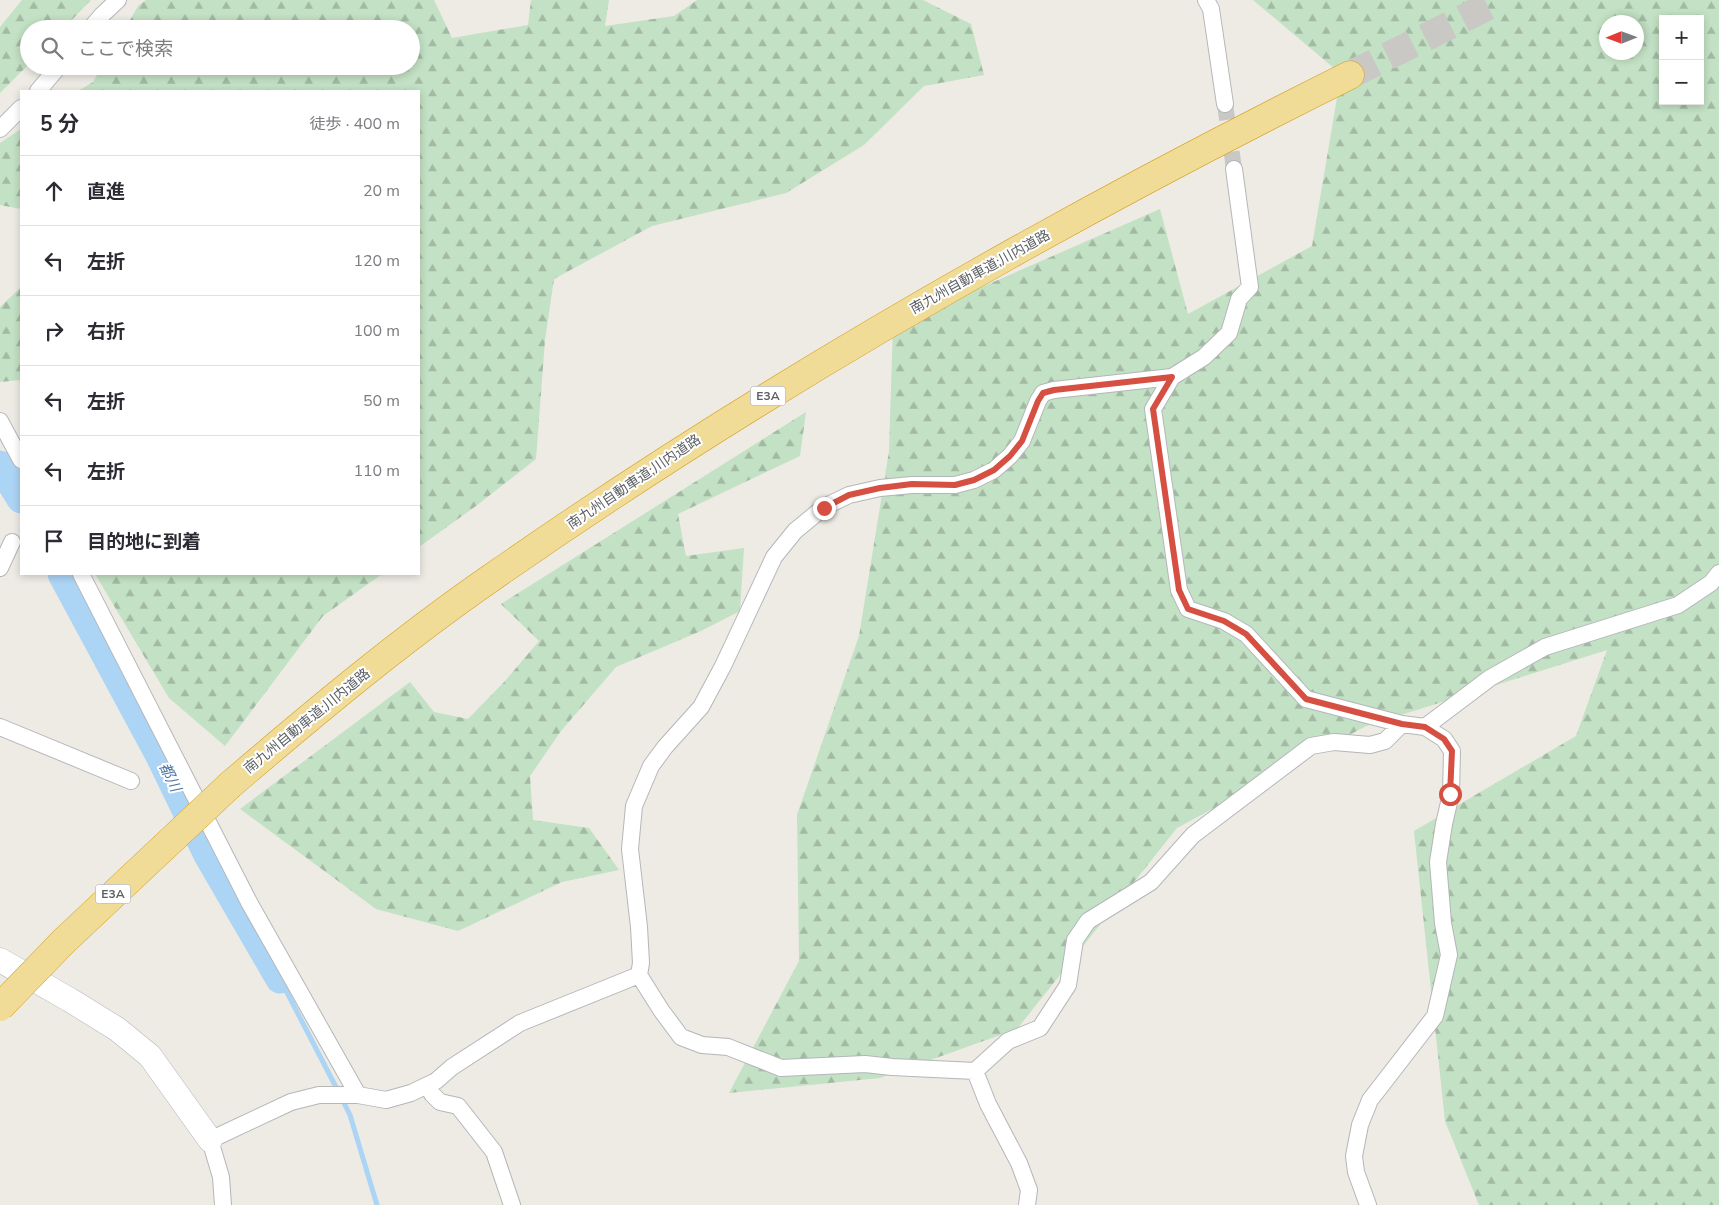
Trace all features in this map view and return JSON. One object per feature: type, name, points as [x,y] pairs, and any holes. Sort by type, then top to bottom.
[{"type":"highway","name":"南九州自動車道;川内道路","points":[[0,1007],[64,941],[230,785],[312,715],[482,585],[672,455],[867,336],[976,272],[1176,164],[1350,75]]},
{"type":"street","points":[[98,20],[118,0]]},
{"type":"street","points":[[1206,0],[1211,9],[1225,104]]},
{"type":"street","points":[[39,90],[51,75]]},
{"type":"street","points":[[0,129],[20,109]]},
{"type":"street","points":[[1234,169],[1250,287],[1239,299],[1229,333],[1204,356],[1172,377],[1153,409],[1179,590],[1188,609],[1224,621],[1246,634],[1306,699],[1402,724],[1425,727],[1444,739],[1452,751],[1450,794],[1438,862],[1443,923],[1449,955],[1434,1016],[1370,1100],[1360,1125],[1354,1156],[1356,1172],[1368,1205]]},
{"type":"street","points":[[1172,377],[1054,390],[1043,393],[1022,441],[1010,456],[994,470],[974,480],[955,485],[912,484],[880,488],[849,495],[824,508],[795,531],[774,557],[723,666],[700,706],[651,766],[634,806],[630,849],[639,927],[641,963],[639,975],[661,1010],[681,1037],[702,1045],[728,1047],[781,1068],[866,1064],[892,1067],[975,1070],[1008,1042],[1040,1028],[1068,986],[1076,940],[1088,921],[1151,882],[1192,835],[1311,746],[1334,742],[1370,745],[1385,741],[1402,724]]},
{"type":"street","points":[[0,421],[20,458]]},
{"type":"street","points":[[0,568],[12,542]]},
{"type":"street","points":[[1425,727],[1490,678],[1545,646],[1678,605],[1711,583],[1719,573]]},
{"type":"street","points":[[82,575],[250,904],[355,1095]]},
{"type":"street","points":[[0,727],[131,781]]},
{"type":"street","points":[[0,960],[117,1028],[150,1056],[210,1140],[221,1176],[223,1205]]},
{"type":"street","points":[[210,1140],[291,1102],[319,1095],[355,1095],[386,1100],[411,1094],[428,1085],[520,1023],[639,975]]},
{"type":"street","points":[[975,1070],[988,1104],[1019,1163],[1029,1190],[1027,1205]]},
{"type":"street","points":[[428,1085],[432,1094],[440,1102],[458,1106],[494,1152],[512,1205]]},
{"type":"green space","points":[[22,0],[91,0],[72,20],[20,20],[20,73],[0,93],[0,27]]},
{"type":"green space","points":[[146,0],[434,0],[452,38],[528,25],[531,0],[609,0],[605,26],[674,16],[697,0],[923,0],[971,24],[984,75],[924,86],[864,145],[786,193],[652,226],[554,279],[545,340],[536,459],[420,546],[420,90],[80,90],[93,82],[97,75],[420,75],[420,20],[130,20],[138,6]]},
{"type":"green space","points":[[1253,0],[1719,0],[1719,1205],[1479,1205],[1445,1121],[1414,831],[1576,736],[1607,650],[1366,726],[1177,828],[1017,1029],[880,1078],[729,1093],[799,961],[797,815],[859,636],[889,451],[893,326],[1160,209],[1188,314],[1312,246],[1341,74]]},
{"type":"green space","points":[[20,130],[20,209],[0,205],[0,143]]},
{"type":"green space","points":[[20,288],[20,380],[0,382],[0,307]]},
{"type":"green space","points":[[806,412],[800,456],[678,514],[686,556],[744,548],[740,611],[701,631],[616,667],[561,731],[530,776],[533,820],[589,828],[619,870],[562,882],[458,931],[376,909],[240,809],[410,682],[434,712],[468,719],[505,681],[539,641],[501,604]]},
{"type":"green space","points":[[96,575],[381,575],[323,616],[225,746],[169,698]]},
{"type":"waterway","name":"都川","points":[[0,465],[20,497]]},
{"type":"waterway","name":"都川","points":[[63,575],[160,756],[208,855],[280,979]]},
{"type":"waterway","points":[[280,979],[338,1091]]},
{"type":"waterway","points":[[342,1099],[350,1115],[377,1205]]},
{"type":"tunnel","points":[[1350,75],[1500,0]]},
{"type":"tunnel","points":[[1225,104],[1234,169]]},
{"type":"route","points":[[824,508],[849,495],[880,488],[912,484],[955,485],[974,480],[994,470],[1010,456],[1022,441],[1043,393],[1054,390],[1172,377],[1153,409],[1179,590],[1188,609],[1224,621],[1246,634],[1306,699],[1402,724],[1425,727],[1444,739],[1452,751],[1450,794]]}]
